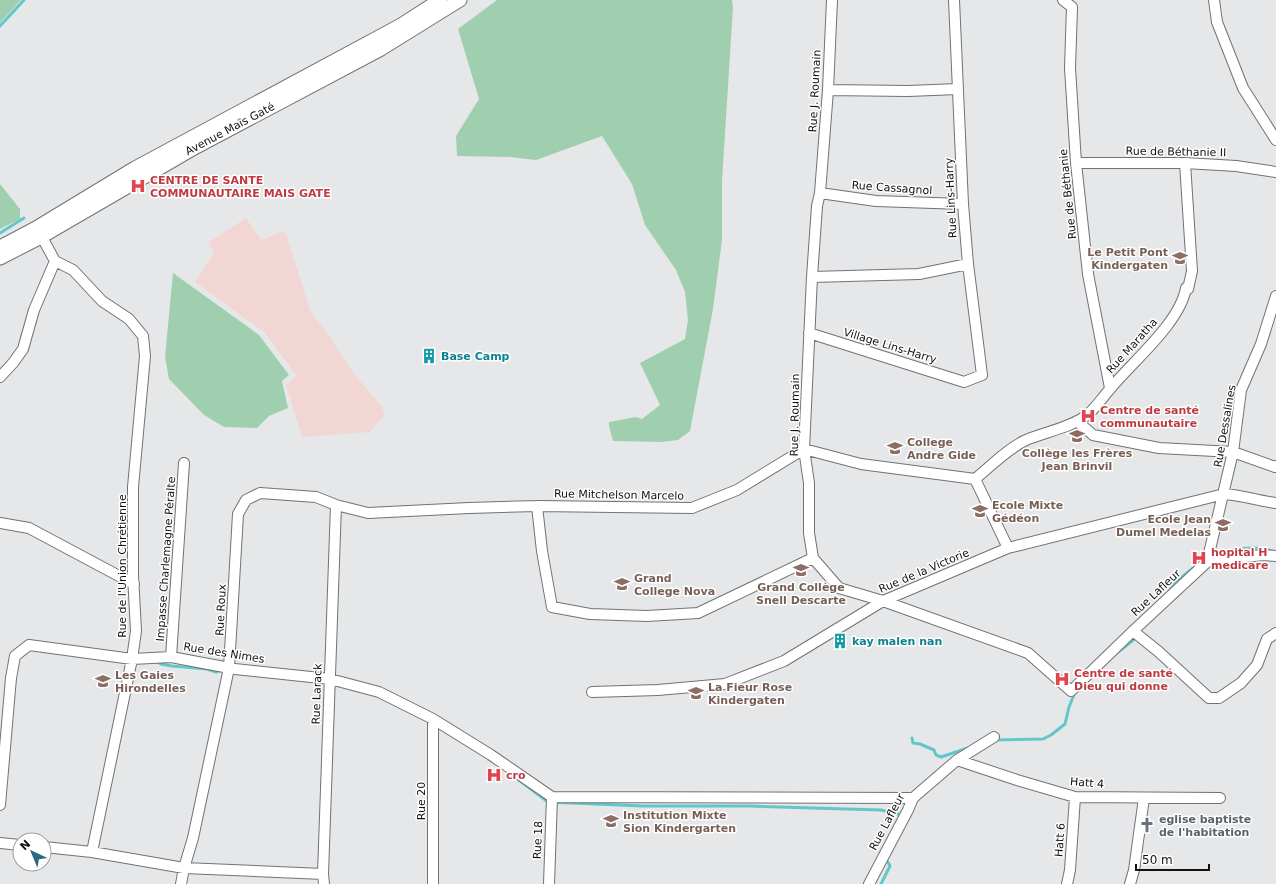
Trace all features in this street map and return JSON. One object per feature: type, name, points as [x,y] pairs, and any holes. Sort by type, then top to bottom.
[{"type":"main road","name":"Avenue Maïs Gaté","points":[[0,258],[135,168],[401,25],[440,0]]},
{"type":"main road","name":"Avenue Maïs Gaté","points":[[0,247],[38,232],[381,49],[460,0]]},
{"type":"street","name":"Rue J. Roumain","points":[[813,558],[809,533],[809,483],[804,449],[812,277],[828,90],[832,0]]},
{"type":"street","name":"Rue Lins-Harry","points":[[954,0],[963,204],[968,264],[982,375],[964,382]]},
{"type":"street","name":"Rue de Béthanie","points":[[1063,0],[1072,7],[1070,68],[1076,163],[1088,274],[1110,388]]},
{"type":"street","points":[[1214,0],[1217,22],[1243,88],[1276,140]]},
{"type":"street","points":[[828,90],[908,91],[958,89]]},
{"type":"street","name":"Rue de Béthanie II","points":[[1076,163],[1185,163],[1236,166],[1276,172]]},
{"type":"street","name":"Rue Maratha","points":[[975,479],[1015,446],[1026,440],[1077,421],[1086,416],[1163,330],[1184,296],[1186,288],[1188,289],[1192,271],[1185,163]]},
{"type":"street","name":"Rue Cassagnol","points":[[820,193],[876,201],[963,204]]},
{"type":"street","points":[[0,377],[24,349],[34,310],[55,261],[38,232]]},
{"type":"street","name":"Rue de l'Union Chrétienne","points":[[55,261],[73,270],[102,301],[129,319],[143,336],[145,356],[133,487],[133,574],[136,632],[132,659],[92,852]]},
{"type":"street","points":[[812,277],[919,274],[968,264]]},
{"type":"street","name":"Rue Dessalines","points":[[1224,494],[1234,452],[1241,390],[1261,344],[1276,296]]},
{"type":"street","name":"Village Lins-Harry","points":[[810,334],[964,382]]},
{"type":"street","points":[[1077,421],[1093,435],[1159,448],[1234,452],[1274,467],[1276,466]]},
{"type":"street","points":[[804,449],[860,464],[975,479],[1008,548]]},
{"type":"street","name":"Rue Mitchelson Marcelo","points":[[336,505],[368,513],[537,506],[692,508],[737,490],[804,449]]},
{"type":"street","name":"Impasse Charlemagne Péralte","points":[[172,657],[184,463]]},
{"type":"street","name":"Rue Roux","points":[[181,884],[193,838],[229,668],[238,514],[246,500],[260,493],[316,497],[336,505]]},
{"type":"street","points":[[1207,562],[1224,494]]},
{"type":"street","name":"Rue de la Victorie","points":[[592,692],[658,690],[725,684],[784,661],[883,601],[1008,548],[1224,494],[1233,494],[1263,502],[1276,503]]},
{"type":"street","name":"Rue Larack","points":[[323,879],[336,505]]},
{"type":"street","points":[[537,506],[542,551],[552,607],[590,614],[647,616],[698,614],[813,558],[839,588],[883,601]]},
{"type":"street","points":[[0,524],[28,528],[134,584]]},
{"type":"street","points":[[1207,562],[1213,560],[1276,556]]},
{"type":"street","name":"Rue Lafleur","points":[[883,601],[1028,652],[1071,691],[1207,562]]},
{"type":"street","points":[[1133,631],[1159,652],[1209,698],[1219,698],[1241,684],[1257,665],[1267,639],[1276,633]]},
{"type":"street","name":"Rue des Nimes","points":[[0,805],[11,678],[15,656],[29,645],[132,659],[172,657],[229,668],[330,679],[379,692],[433,719],[491,755],[552,797]]},
{"type":"street","name":"Rue 20","points":[[433,719],[433,884]]},
{"type":"street","name":"Rue Lafleur","points":[[869,884],[908,810],[912,798],[957,760],[994,737]]},
{"type":"street","name":"Hatt 4","points":[[957,760],[1075,797],[1220,798]]},
{"type":"street","points":[[552,797],[912,798]]},
{"type":"street","name":"Rue 18","points":[[549,884],[552,797]]},
{"type":"street","name":"Hatt 6","points":[[1067,884],[1070,870],[1075,797]]},
{"type":"street","points":[[1130,884],[1134,870],[1144,798]]},
{"type":"street","points":[[0,843],[12,844]]},
{"type":"street","points":[[52,848],[92,852],[184,868],[323,879]]},
{"type":"shaded area","points":[[246,218],[261,240],[285,231],[311,313],[326,331],[355,375],[382,407],[384,415],[370,432],[302,437],[286,385],[297,376],[264,332],[195,282],[214,253],[209,242]]},
{"type":"green space","points":[[0,0],[21,0],[0,23]]},
{"type":"green space","points":[[497,0],[732,0],[733,7],[722,181],[722,240],[713,309],[690,431],[678,440],[662,442],[613,441],[609,426],[609,422],[636,417],[642,419],[660,405],[640,363],[685,339],[688,320],[685,292],[676,270],[645,225],[632,184],[602,136],[536,160],[510,157],[457,156],[456,136],[479,99],[458,29]]},
{"type":"green space","points":[[0,184],[20,209],[20,219],[0,229]]},
{"type":"green space","points":[[173,273],[259,335],[289,375],[282,381],[288,408],[269,416],[257,428],[224,427],[204,415],[169,379],[165,357]]},
{"type":"waterway","points":[[0,26],[24,0]]},
{"type":"waterway","points":[[0,233],[24,218]]},
{"type":"waterway","points":[[1215,555],[1244,548],[1258,548],[1272,551]]},
{"type":"waterway","points":[[1170,590],[1177,581],[1197,565]]},
{"type":"waterway","points":[[1113,656],[1137,637]]},
{"type":"waterway","points":[[156,661],[161,664],[172,666],[207,669],[216,672],[222,670]]},
{"type":"waterway","points":[[995,740],[1043,739],[1051,735],[1065,724],[1069,707],[1075,692]]},
{"type":"waterway","points":[[912,738],[913,743],[920,744],[934,750],[936,755],[941,757],[968,748]]},
{"type":"waterway","points":[[519,780],[548,802],[643,806],[749,806],[881,810],[902,815]]},
{"type":"waterway","points":[[881,884],[890,866],[885,857]]},
{"type":"place","name":"CENTRE DE SANTE COMMUNAUTAIRE MAIS GATE","points":[[138,186]]},
{"type":"place","name":"Le Petit Pont Kindergaten","points":[[1180,258]]},
{"type":"place","name":"Base Camp","points":[[429,356]]},
{"type":"place","name":"Centre de santé communautaire","points":[[1088,416]]},
{"type":"place","name":"Collège les Frères Jean Brinvil","points":[[1077,436]]},
{"type":"place","name":"College Andre Gide","points":[[895,448]]},
{"type":"place","name":"Ecole Mixte Gédéon","points":[[980,511]]},
{"type":"place","name":"Ecole Jean Dumel Medelas","points":[[1223,525]]},
{"type":"place","name":"hopital H medicare","points":[[1199,558]]},
{"type":"place","name":"Grand Collège Snell Descarte","points":[[801,570]]},
{"type":"place","name":"Grand College Nova","points":[[622,584]]},
{"type":"place","name":"kay malen nan","points":[[840,641]]},
{"type":"place","name":"Centre de santé Dieu qui donne","points":[[1062,679]]},
{"type":"place","name":"Les Gaies Hirondelles","points":[[103,681]]},
{"type":"place","name":"La Fieur Rose Kindergaten","points":[[696,693]]},
{"type":"place","name":"cro","points":[[494,775]]},
{"type":"place","name":"Institution Mixte Sion Kindergarten","points":[[611,821]]},
{"type":"place","name":"eglise baptiste de l'habitation","points":[[1147,825]]}]
